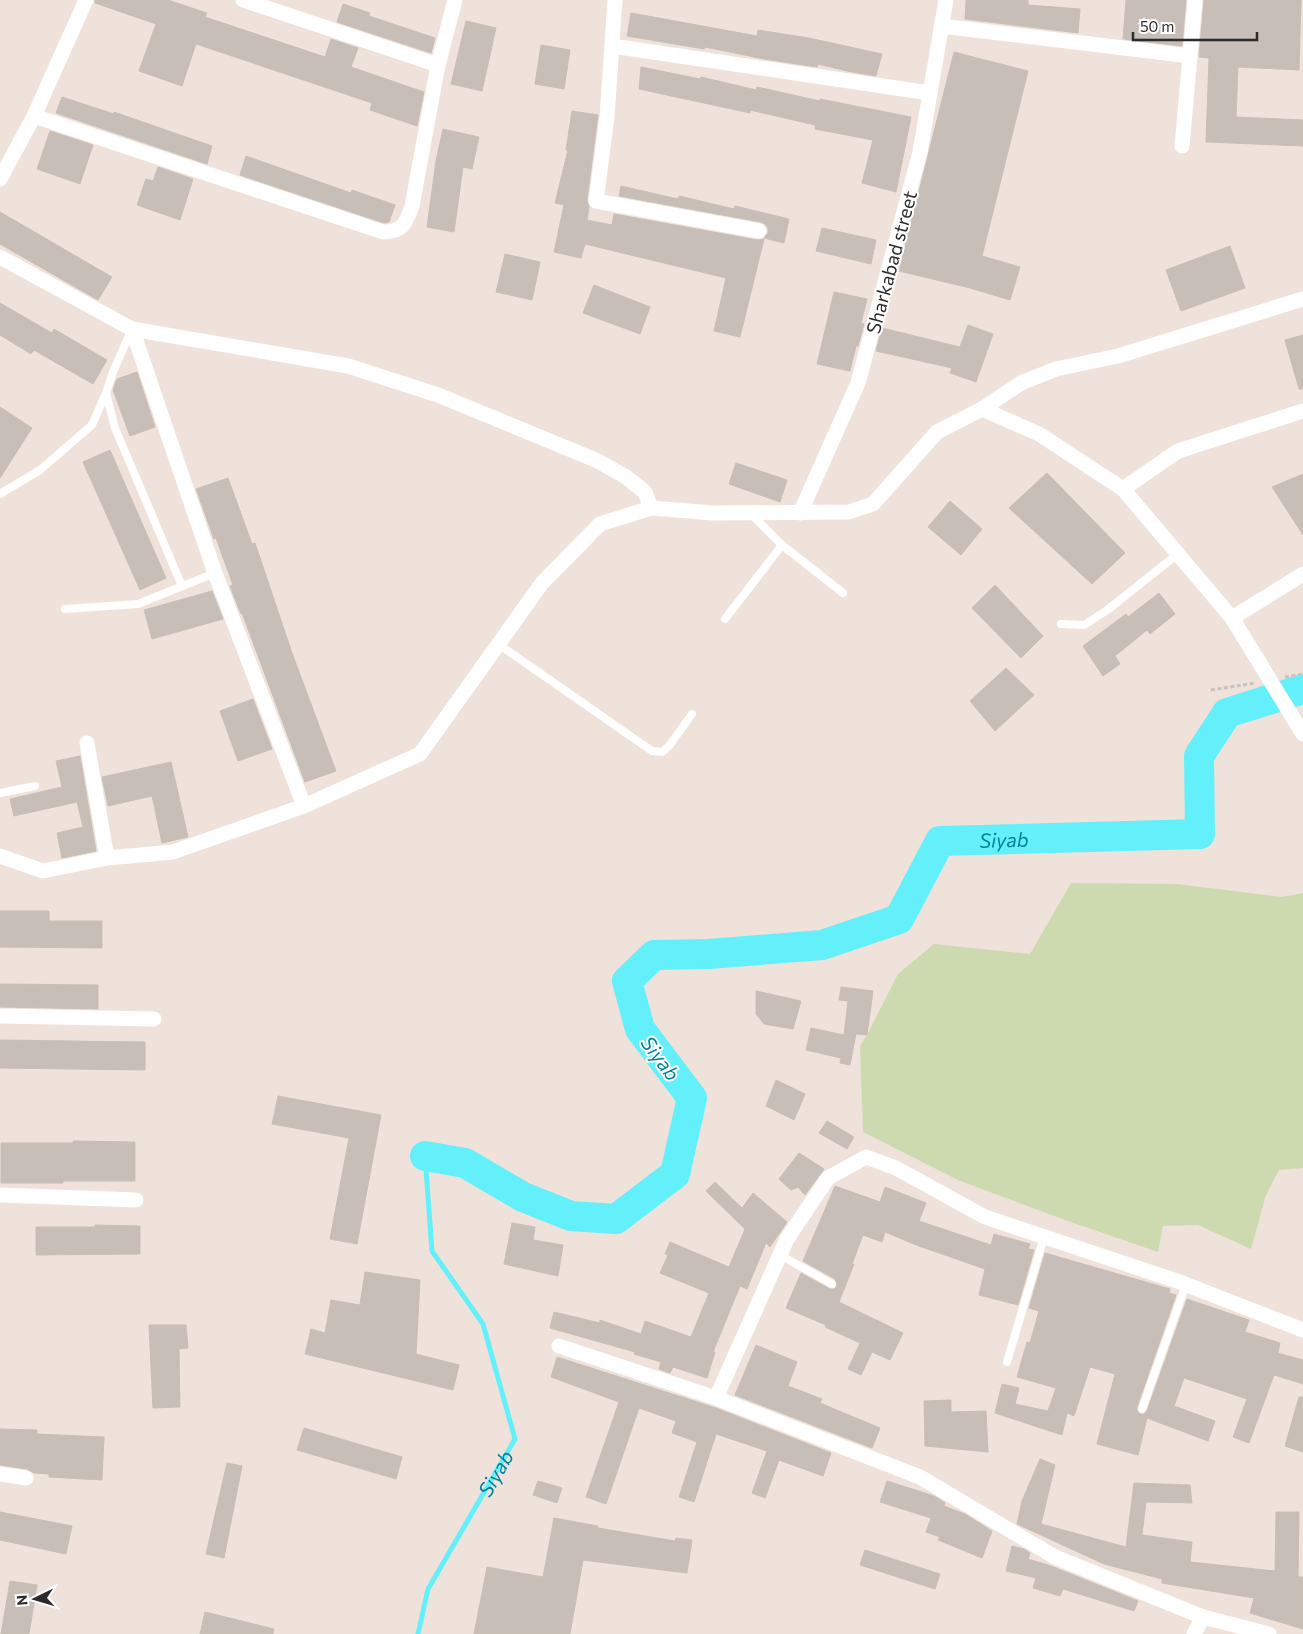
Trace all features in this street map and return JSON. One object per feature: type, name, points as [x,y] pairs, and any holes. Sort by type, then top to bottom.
[{"type":"street","points":[[0,179],[34,116],[86,0]]},
{"type":"street","points":[[243,0],[438,65]]},
{"type":"street","points":[[34,116],[383,232],[394,232],[405,224],[412,206],[438,65],[455,0]]},
{"type":"street","points":[[615,0],[607,118],[596,201],[759,231]]},
{"type":"street","name":"Sharkabad street","points":[[800,513],[858,383],[920,152],[946,0]]},
{"type":"street","points":[[1182,146],[1195,0]]},
{"type":"street","points":[[941,26],[1190,56]]},
{"type":"street","points":[[612,46],[930,93]]},
{"type":"street","points":[[0,256],[132,328],[348,366],[438,395],[598,461],[626,477],[645,492],[651,508]]},
{"type":"street","points":[[0,856],[42,871],[107,858],[173,852],[304,806],[420,754],[542,583],[600,524],[651,508],[713,513],[849,512],[873,504],[937,432],[982,409],[1021,383],[1056,369],[1118,356],[1303,299]]},
{"type":"street","points":[[132,328],[216,573],[304,806]]},
{"type":"street","points":[[982,409],[1039,434],[1123,489],[1232,618],[1303,734]]},
{"type":"street","points":[[1123,489],[1178,451],[1303,410]]},
{"type":"street","points":[[1232,618],[1303,574]]},
{"type":"street","points":[[87,743],[107,858]]},
{"type":"street","points":[[0,1016],[154,1019]]},
{"type":"street","points":[[716,1398],[787,1239],[828,1178],[866,1156],[896,1168],[985,1217],[1186,1284],[1303,1330]]},
{"type":"street","points":[[0,1195],[136,1200]]},
{"type":"street","points":[[559,1346],[716,1398],[920,1477],[1055,1557],[1203,1617],[1269,1634]]},
{"type":"street","points":[[0,1474],[26,1478]]},
{"type":"street","points":[[1194,1634],[1203,1617]]},
{"type":"lane","points":[[0,494],[40,470],[92,425],[106,393],[112,372],[132,328]]},
{"type":"lane","points":[[106,393],[116,428],[182,586]]},
{"type":"lane","points":[[750,513],[782,545],[843,593]]},
{"type":"lane","points":[[725,619],[782,545]]},
{"type":"lane","points":[[1061,624],[1084,625],[1106,611],[1179,553]]},
{"type":"lane","points":[[65,609],[138,604],[216,573]]},
{"type":"lane","points":[[498,644],[652,751],[662,752],[669,746],[692,714]]},
{"type":"lane","points":[[0,793],[35,786]]},
{"type":"lane","points":[[1007,1362],[1044,1237]]},
{"type":"lane","points":[[780,1255],[832,1284]]},
{"type":"lane","points":[[1142,1409],[1186,1284]]},
{"type":"green space","points":[[1071,883],[1177,884],[1282,897],[1303,893],[1303,1168],[1279,1170],[1266,1195],[1251,1249],[1198,1225],[1163,1226],[1158,1252],[958,1180],[863,1132],[860,1046],[898,974],[934,944],[1030,954]]},
{"type":"building","points":[[95,0],[168,0],[207,13],[205,17],[325,57],[331,39],[358,48],[351,67],[424,92],[417,126],[370,110],[372,103],[196,44],[182,86],[139,71],[156,24],[95,3]]},
{"type":"building","points":[[966,0],[1028,0],[1028,5],[1080,9],[1078,33],[965,19]]},
{"type":"building","points":[[1126,0],[1186,0],[1182,46],[1123,39]]},
{"type":"building","points":[[1204,0],[1301,0],[1299,70],[1238,67],[1236,117],[1303,120],[1303,146],[1206,142],[1209,58],[1199,57]]},
{"type":"building","points":[[343,4],[370,13],[369,16],[435,38],[431,53],[337,22]]},
{"type":"building","points":[[631,13],[757,36],[758,30],[809,38],[882,54],[876,76],[818,64],[817,67],[764,59],[705,47],[704,49],[627,36]]},
{"type":"building","points":[[466,21],[496,28],[482,91],[451,84]]},
{"type":"building","points":[[541,45],[570,50],[564,89],[535,84]]},
{"type":"building","points":[[954,52],[1028,71],[982,256],[1020,267],[1010,300],[899,271]]},
{"type":"building","points":[[641,67],[700,79],[701,77],[756,90],[757,87],[820,101],[820,99],[911,117],[896,192],[862,183],[873,140],[815,129],[815,125],[750,110],[750,113],[639,89]]},
{"type":"building","points":[[62,97],[114,114],[114,112],[212,146],[207,164],[56,113]]},
{"type":"building","points":[[572,111],[598,115],[587,200],[589,207],[587,220],[612,225],[614,214],[757,240],[764,239],[740,337],[714,331],[726,278],[585,244],[581,258],[554,252],[564,205],[555,203],[568,150],[566,150]]},
{"type":"building","points":[[443,129],[479,137],[472,169],[463,167],[454,232],[427,227],[436,161]]},
{"type":"building","points":[[50,131],[93,145],[80,184],[37,169]]},
{"type":"building","points":[[246,156],[351,193],[352,190],[395,205],[389,222],[384,223],[240,175]]},
{"type":"building","points":[[158,167],[193,179],[180,220],[137,205],[146,179],[153,181]]},
{"type":"building","points":[[621,186],[678,199],[679,196],[734,209],[735,206],[789,219],[784,243],[764,238],[768,233],[768,228],[761,222],[619,196]]},
{"type":"building","points":[[0,212],[112,277],[98,300],[0,244]]},
{"type":"building","points":[[822,228],[876,240],[871,264],[816,251]]},
{"type":"building","points":[[1230,246],[1245,288],[1181,311],[1166,270]]},
{"type":"building","points":[[505,254],[540,262],[532,300],[496,292]]},
{"type":"building","points":[[594,285],[650,307],[640,334],[583,313]]},
{"type":"building","points":[[834,292],[867,299],[861,323],[864,324],[850,371],[817,364]]},
{"type":"building","points":[[0,303],[52,333],[54,329],[107,360],[93,384],[34,350],[31,354],[0,335]]},
{"type":"building","points":[[968,325],[993,334],[976,382],[950,373],[952,368],[876,351],[882,328],[960,347]]},
{"type":"building","points":[[1303,335],[1303,389],[1299,389],[1285,340]]},
{"type":"building","points":[[137,372],[155,427],[130,436],[113,390],[117,379]]},
{"type":"building","points":[[0,407],[32,428],[0,478]]},
{"type":"building","points":[[110,450],[166,578],[140,590],[83,462]]},
{"type":"building","points":[[736,463],[787,480],[780,502],[729,484]]},
{"type":"building","points":[[1047,473],[1125,553],[1092,584],[1009,508]]},
{"type":"building","points":[[1303,474],[1303,535],[1272,487]]},
{"type":"building","points":[[228,478],[252,544],[255,543],[292,653],[336,771],[305,782],[242,613],[230,586],[233,585],[196,489]]},
{"type":"building","points":[[950,501],[982,529],[961,555],[928,527]]},
{"type":"building","points":[[995,585],[1043,636],[1021,658],[972,608]]},
{"type":"building","points":[[212,591],[223,619],[152,639],[144,610]]},
{"type":"building","points":[[1159,593],[1175,614],[1150,634],[1147,630],[1115,656],[1120,664],[1103,676],[1083,646],[1126,614],[1128,617]]},
{"type":"building","points":[[1006,668],[1034,695],[995,731],[970,701]]},
{"type":"building","points":[[253,699],[272,749],[238,761],[220,711]]},
{"type":"building","points":[[80,756],[96,851],[62,858],[57,833],[83,827],[77,802],[14,816],[10,799],[62,787],[56,761]]},
{"type":"building","points":[[171,762],[188,837],[162,843],[152,796],[108,806],[102,777]]},
{"type":"building","points":[[0,911],[49,911],[49,921],[102,921],[102,948],[0,947]]},
{"type":"building","points":[[0,984],[98,985],[98,1009],[0,1007]]},
{"type":"building","points":[[841,987],[873,991],[867,1035],[856,1034],[850,1065],[840,1063],[841,1058],[806,1050],[811,1028],[844,1035],[848,1001],[839,1000]]},
{"type":"building","points":[[756,991],[801,1001],[793,1029],[764,1024],[756,1014]]},
{"type":"building","points":[[0,1040],[145,1042],[145,1070],[0,1068]]},
{"type":"building","points":[[776,1080],[805,1094],[794,1120],[766,1106]]},
{"type":"building","points":[[278,1096],[381,1115],[357,1244],[330,1239],[349,1138],[272,1124]]},
{"type":"building","points":[[827,1121],[854,1137],[847,1149],[819,1133]]},
{"type":"building","points":[[73,1141],[135,1142],[135,1181],[1,1183],[1,1143],[73,1143]]},
{"type":"building","points":[[799,1153],[824,1169],[805,1195],[798,1187],[791,1190],[779,1179]]},
{"type":"building","points":[[715,1182],[742,1208],[753,1193],[787,1222],[770,1247],[766,1243],[747,1289],[740,1286],[713,1352],[715,1352],[707,1378],[673,1367],[670,1373],[659,1369],[661,1362],[634,1354],[635,1352],[550,1328],[554,1312],[600,1323],[600,1320],[641,1334],[645,1321],[691,1337],[709,1293],[660,1273],[668,1255],[665,1254],[670,1242],[729,1267],[745,1229],[706,1191]]},
{"type":"building","points":[[835,1186],[880,1202],[885,1187],[926,1203],[919,1221],[991,1245],[994,1234],[1030,1244],[1028,1249],[1034,1250],[1018,1305],[979,1295],[985,1269],[885,1232],[882,1242],[863,1235],[839,1302],[903,1333],[890,1360],[872,1352],[861,1375],[848,1369],[860,1343],[825,1327],[826,1325],[786,1308],[801,1273],[830,1289],[834,1289],[837,1286],[835,1279],[803,1261]]},
{"type":"building","points":[[512,1223],[535,1227],[533,1240],[563,1245],[558,1276],[504,1264]]},
{"type":"building","points":[[95,1225],[140,1226],[140,1254],[36,1255],[36,1227],[95,1227]]},
{"type":"building","points":[[1045,1253],[1170,1289],[1169,1293],[1176,1295],[1137,1407],[1140,1414],[1144,1414],[1147,1411],[1187,1299],[1249,1320],[1245,1332],[1280,1343],[1278,1353],[1303,1360],[1303,1384],[1274,1375],[1249,1443],[1233,1437],[1247,1399],[1184,1378],[1174,1406],[1215,1421],[1208,1441],[1147,1418],[1138,1455],[1097,1444],[1115,1374],[1090,1367],[1074,1416],[1067,1413],[1062,1435],[995,1413],[1002,1384],[1019,1388],[1015,1404],[1048,1411],[1056,1388],[1017,1377],[1027,1342],[1030,1343],[1039,1311],[1029,1308]]},
{"type":"building","points":[[365,1272],[420,1280],[416,1354],[459,1365],[453,1390],[305,1354],[311,1329],[325,1333],[331,1300],[360,1305]]},
{"type":"building","points":[[149,1325],[186,1325],[188,1348],[179,1349],[180,1407],[153,1408]]},
{"type":"building","points":[[756,1345],[797,1362],[788,1386],[822,1399],[820,1403],[880,1428],[872,1448],[735,1395]]},
{"type":"building","points":[[557,1357],[716,1408],[831,1453],[823,1476],[779,1460],[765,1498],[752,1493],[767,1451],[716,1434],[694,1502],[679,1497],[697,1442],[672,1433],[676,1421],[639,1408],[606,1504],[586,1497],[619,1402],[551,1377]]},
{"type":"building","points":[[1299,1397],[1303,1397],[1303,1452],[1285,1446]]},
{"type":"building","points":[[951,1400],[951,1412],[986,1411],[988,1452],[925,1446],[924,1401]]},
{"type":"building","points":[[304,1428],[402,1457],[396,1479],[297,1450]]},
{"type":"building","points":[[0,1429],[37,1430],[37,1434],[104,1437],[102,1480],[49,1477],[49,1474],[34,1473],[27,1469],[0,1465]]},
{"type":"building","points":[[1040,1459],[1055,1465],[1041,1524],[1126,1547],[1134,1483],[1190,1485],[1192,1503],[1146,1502],[1142,1535],[1192,1542],[1190,1562],[1275,1571],[1276,1512],[1299,1512],[1298,1577],[1303,1577],[1303,1629],[1250,1613],[1254,1598],[1162,1583],[1162,1579],[1104,1564],[1017,1524],[1022,1501]]},
{"type":"building","points":[[227,1463],[242,1466],[224,1558],[206,1554]]},
{"type":"building","points":[[538,1481],[562,1488],[557,1503],[533,1495]]},
{"type":"building","points":[[887,1481],[934,1496],[945,1503],[944,1506],[965,1514],[992,1531],[982,1558],[938,1540],[940,1537],[926,1532],[931,1518],[880,1502]]},
{"type":"building","points":[[0,1512],[72,1526],[66,1554],[0,1540]]},
{"type":"building","points":[[554,1518],[598,1526],[598,1528],[675,1541],[676,1538],[692,1540],[687,1573],[583,1560],[570,1634],[474,1634],[487,1567],[543,1577]]},
{"type":"building","points":[[1012,1546],[1024,1549],[1030,1553],[1028,1559],[1051,1566],[1138,1601],[1134,1611],[1063,1589],[1060,1596],[1033,1588],[1036,1578],[1006,1571]]},
{"type":"building","points":[[865,1550],[940,1574],[935,1589],[860,1565]]},
{"type":"building","points":[[10,1581],[37,1585],[29,1634],[1,1634]]},
{"type":"building","points":[[205,1612],[274,1629],[273,1634],[200,1634]]},
{"type":"waterway","name":"Siyab","points":[[425,1156],[465,1163],[523,1197],[571,1216],[616,1219],[675,1174],[692,1098],[640,1029],[627,981],[654,955],[709,954],[822,945],[899,919],[940,841],[1200,834],[1199,756],[1227,713],[1303,689]]},
{"type":"waterway","name":"Siyab","points":[[418,1634],[428,1589],[515,1439],[483,1324],[432,1251],[425,1156]]}]
